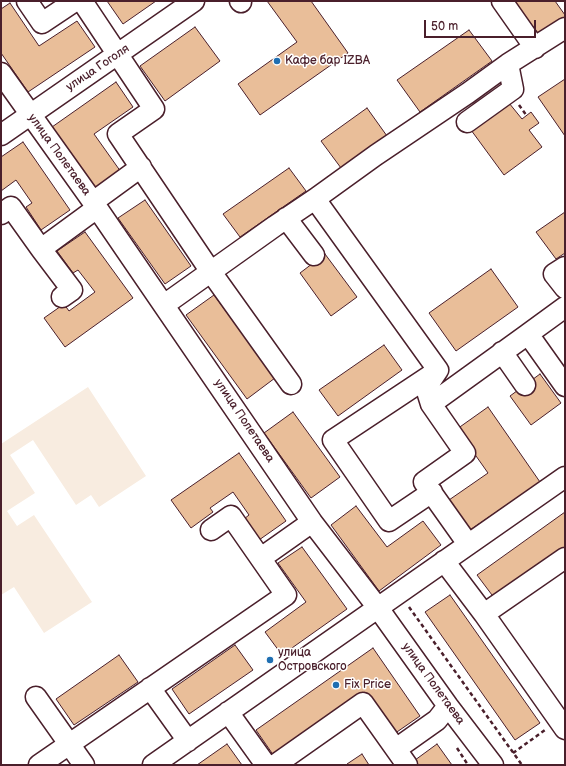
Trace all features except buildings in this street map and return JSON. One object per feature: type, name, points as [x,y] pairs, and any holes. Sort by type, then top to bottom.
[{"type":"street","points":[[27,1],[42,23],[74,1]]},
{"type":"street","points":[[82,1],[154,109],[118,134],[211,272],[291,384]]},
{"type":"street","name":"улица Гоголя","points":[[1,134],[194,1]]},
{"type":"street","points":[[502,1],[535,48]]},
{"type":"street","points":[[164,305],[315,199],[465,89],[535,48],[565,28]]},
{"type":"street","points":[[468,122],[513,89],[508,64]]},
{"type":"street","name":"улица Полетаева","points":[[1,73],[95,205],[312,522],[378,608],[448,706],[493,765]]},
{"type":"street","points":[[41,249],[141,167]]},
{"type":"street","points":[[315,199],[438,370]]},
{"type":"street","points":[[1,214],[11,208],[72,290],[62,297]]},
{"type":"street","points":[[286,218],[314,255]]},
{"type":"street","points":[[565,267],[554,274],[565,288]]},
{"type":"street","points":[[431,404],[565,307]]},
{"type":"street","points":[[528,334],[565,386]]},
{"type":"street","points":[[502,352],[525,385]]},
{"type":"street","points":[[438,370],[426,388],[431,404],[465,453],[424,482],[468,544]]},
{"type":"street","points":[[432,492],[389,521],[333,440],[438,370]]},
{"type":"street","points":[[153,765],[565,477]]},
{"type":"street","points":[[39,765],[286,595],[231,516],[211,530]]},
{"type":"street","points":[[261,558],[312,522]]},
{"type":"street","points":[[484,614],[565,558]]},
{"type":"street","points":[[444,562],[484,614],[562,724]]},
{"type":"street","points":[[150,688],[188,741]]},
{"type":"street","points":[[36,697],[84,765]]},
{"type":"street","points":[[275,765],[363,704],[401,757],[448,706]]},
{"type":"street","points":[[228,712],[266,765]]},
{"type":"path","points":[[409,606],[522,765]]},
{"type":"path","points":[[514,753],[562,724]]},
{"type":"shaded area","points":[[88,387],[146,476],[99,507],[91,495],[76,505],[33,440],[10,455],[35,493],[7,511],[17,526],[34,515],[92,602],[44,633],[14,587],[1,595],[1,444]]},
{"type":"place","name":"Кафе бар IZBA","points":[[277,61]]},
{"type":"place","name":"улица Островского","points":[[270,660]]},
{"type":"place","name":"Fix Price","points":[[336,685]]}]
